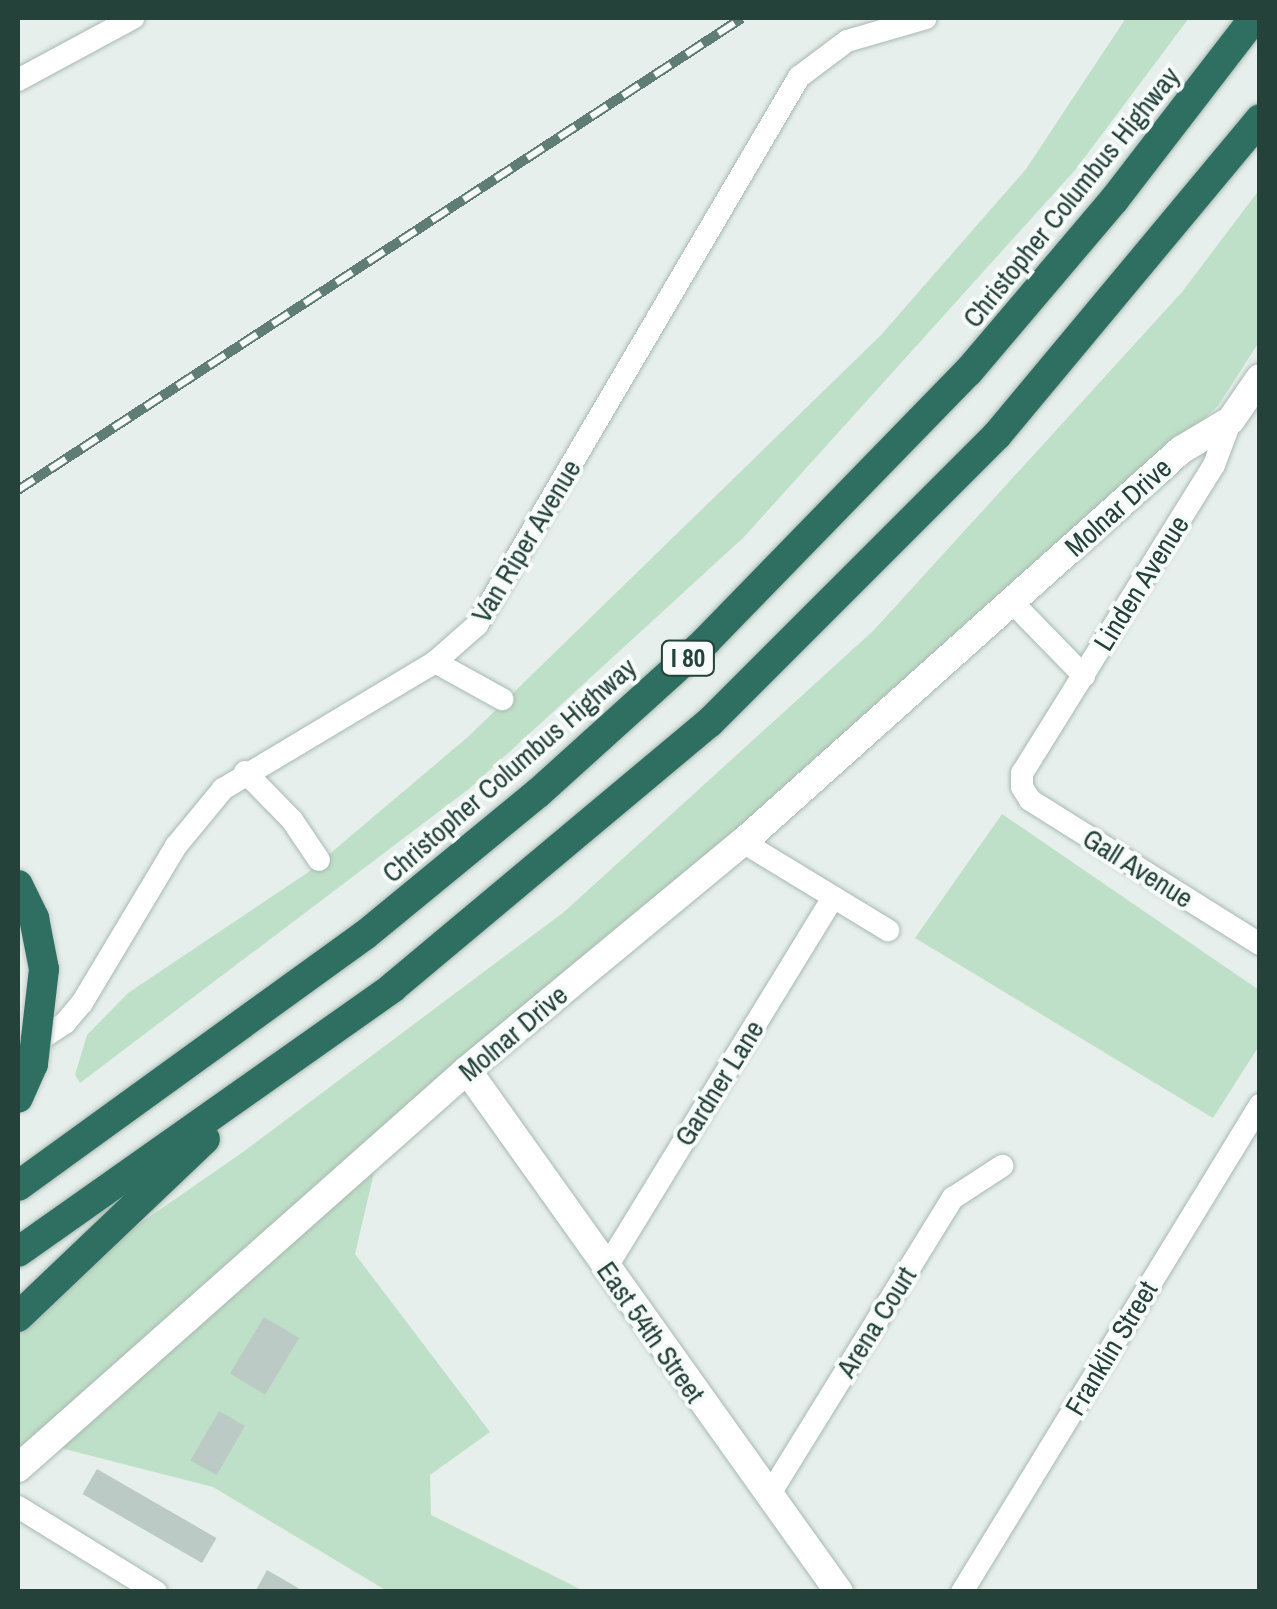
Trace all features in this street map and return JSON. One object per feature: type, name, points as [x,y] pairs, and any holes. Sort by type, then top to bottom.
[{"type":"highway","name":"Christopher Columbus Highway","points":[[18,1186],[365,935],[538,794],[706,642],[968,372],[1114,200],[1254,18]]},
{"type":"highway","name":"I 80","points":[[18,1252],[264,1080],[548,864],[816,622],[1052,374],[1260,119]]},
{"type":"highway","points":[[18,885],[34,918],[44,969],[33,1064],[18,1098]]},
{"type":"highway","points":[[18,1317],[264,1080]]},
{"type":"street","points":[[18,80],[133,18]]},
{"type":"street","name":"Van Riper Avenue","points":[[18,1054],[65,1023],[82,1003],[200,811],[245,772],[435,662],[477,626],[511,574],[799,77],[847,41],[926,18]]},
{"type":"street","name":"Linden Avenue","points":[[1022,787],[1022,772],[1214,466],[1231,420],[1260,378]]},
{"type":"street","name":"Molnar Drive","points":[[18,1468],[467,1070],[743,842],[1180,450],[1231,420]]},
{"type":"street","points":[[1013,603],[1084,676]]},
{"type":"street","points":[[435,662],[502,699]]},
{"type":"street","points":[[245,772],[292,820],[319,860]]},
{"type":"street","name":"Gall Avenue","points":[[1022,787],[1030,800],[1260,944]]},
{"type":"street","points":[[743,842],[888,930]]},
{"type":"street","name":"Gardner Lane","points":[[606,1268],[833,897]]},
{"type":"street","name":"East 54th Street","points":[[467,1070],[768,1497],[840,1592]]},
{"type":"street","name":"Franklin Street","points":[[962,1592],[1260,1105]]},
{"type":"street","name":"Arena Court","points":[[768,1497],[953,1198],[1002,1166]]},
{"type":"street","points":[[18,1507],[156,1592]]},
{"type":"green space","points":[[1126,18],[1189,18],[1076,169],[744,537],[470,788],[80,1083],[75,1075],[87,1035],[128,993],[307,873],[469,736],[881,335],[1026,169]]},
{"type":"green space","points":[[1259,190],[1259,342],[1218,406],[380,1147],[355,1254],[490,1432],[430,1475],[431,1515],[584,1591],[387,1591],[213,1487],[45,1444],[18,1468],[18,1308],[243,1152],[564,912],[874,630],[1182,292]]},
{"type":"green space","points":[[1002,814],[1259,990],[1259,1046],[1213,1118],[915,938]]},
{"type":"building","points":[[264,1317],[299,1338],[265,1395],[230,1374]]},
{"type":"building","points":[[219,1411],[245,1426],[216,1475],[190,1460]]},
{"type":"building","points":[[97,1469],[217,1538],[202,1563],[82,1494]]},
{"type":"building","points":[[267,1570],[305,1592],[255,1592]]},
{"type":"railway","points":[[18,490],[742,18]]}]
